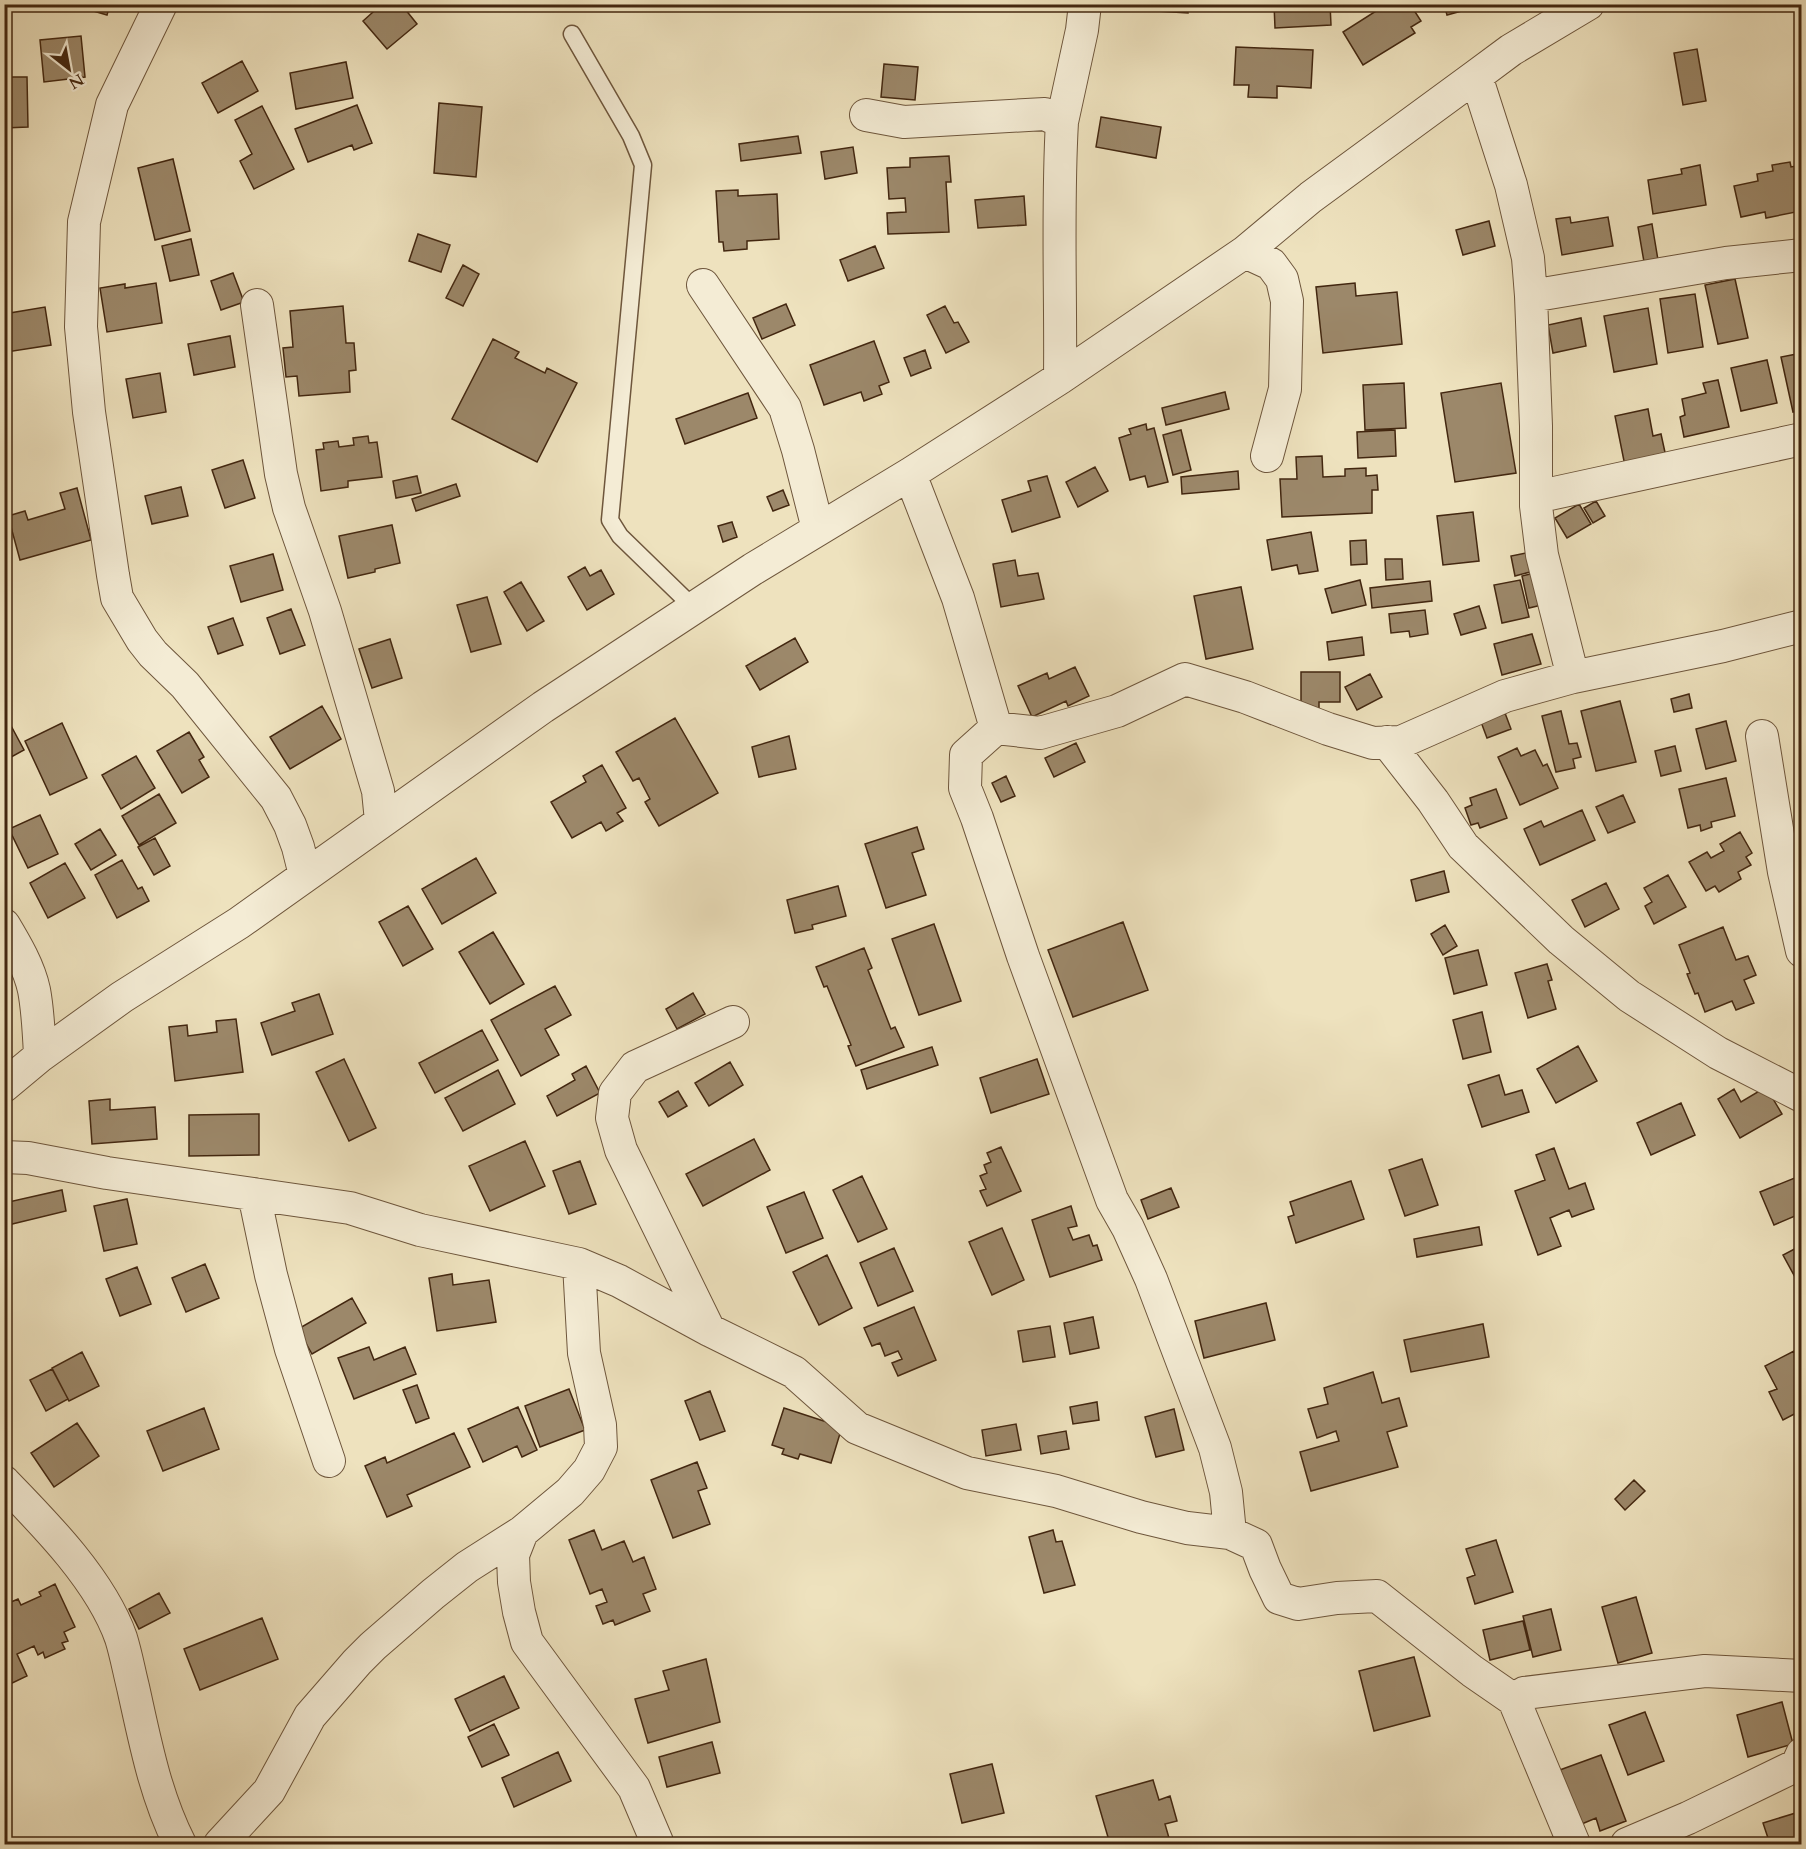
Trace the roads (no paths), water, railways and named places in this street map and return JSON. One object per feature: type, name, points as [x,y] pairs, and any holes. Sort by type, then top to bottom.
[{"type":"street","points":[[161,4],[112,105],[84,222],[81,327],[89,412],[113,575],[117,598],[142,640],[185,685],[276,798],[290,825],[305,875]]},
{"type":"street","points":[[1060,378],[1061,292],[1058,193],[1062,122],[1082,30],[1085,4]]},
{"type":"street","points":[[4,1086],[40,1056],[122,997],[239,923],[543,707],[693,608],[1060,378],[1245,252],[1311,197],[1476,75],[1511,50],[1588,4]]},
{"type":"street","points":[[1476,75],[1511,185],[1528,258],[1536,426],[1536,497],[1542,555],[1574,677]]},
{"type":"street","points":[[866,115],[904,122],[1045,114],[1062,122]]},
{"type":"street","points":[[1245,252],[1271,264],[1282,279],[1287,301],[1285,389],[1267,456]]},
{"type":"street","points":[[1531,296],[1715,264],[1802,255]]},
{"type":"street","points":[[703,285],[785,408],[818,529]]},
{"type":"street","points":[[257,305],[281,474],[289,508],[325,611],[378,791],[381,821]]},
{"type":"street","points":[[1536,497],[1802,439]]},
{"type":"street","points":[[910,474],[958,598],[996,728]]},
{"type":"street","points":[[1230,1533],[1226,1492],[1215,1448],[1151,1279],[1128,1228],[1112,1200],[1023,956],[965,788],[966,755],[996,728],[1040,733],[1117,711],[1185,679],[1245,697],[1328,729],[1373,742],[1401,742],[1505,696],[1574,677],[1723,646],[1802,626]]},
{"type":"street","points":[[1762,736],[1784,872],[1802,951]]},
{"type":"street","points":[[1387,742],[1432,801],[1462,846],[1561,940],[1629,996],[1718,1053],[1802,1096]]},
{"type":"street","points":[[4,925],[20,953],[33,988],[40,1056]]},
{"type":"street","points":[[709,1330],[621,1150],[612,1118],[615,1093],[635,1067],[733,1022]]},
{"type":"street","points":[[4,1157],[28,1158],[107,1173],[350,1208],[420,1230],[579,1264],[619,1281],[709,1330],[794,1372],[857,1428],[967,1473],[1056,1491],[1187,1528],[1230,1533],[1256,1545],[1264,1569],[1279,1598],[1298,1604],[1336,1598],[1377,1596],[1514,1700],[1574,1845]]},
{"type":"street","points":[[254,1194],[271,1275],[291,1349],[329,1461]]},
{"type":"street","points":[[220,1845],[269,1791],[310,1716],[373,1646],[467,1567],[522,1532],[570,1492],[589,1470],[601,1447],[600,1425],[584,1353],[579,1264]]},
{"type":"street","points":[[4,1482],[30,1508],[81,1569],[108,1608],[121,1639],[160,1798],[180,1845]]},
{"type":"street","points":[[522,1532],[513,1555],[519,1612],[527,1641],[634,1788],[657,1842],[656,1845]]},
{"type":"street","points":[[1514,1700],[1524,1693],[1705,1671],[1802,1676]]},
{"type":"street","points":[[1627,1845],[1797,1765],[1802,1754]]},
{"type":"lane","points":[[572,34],[630,136],[642,165],[610,520],[620,536],[693,608]]}]
